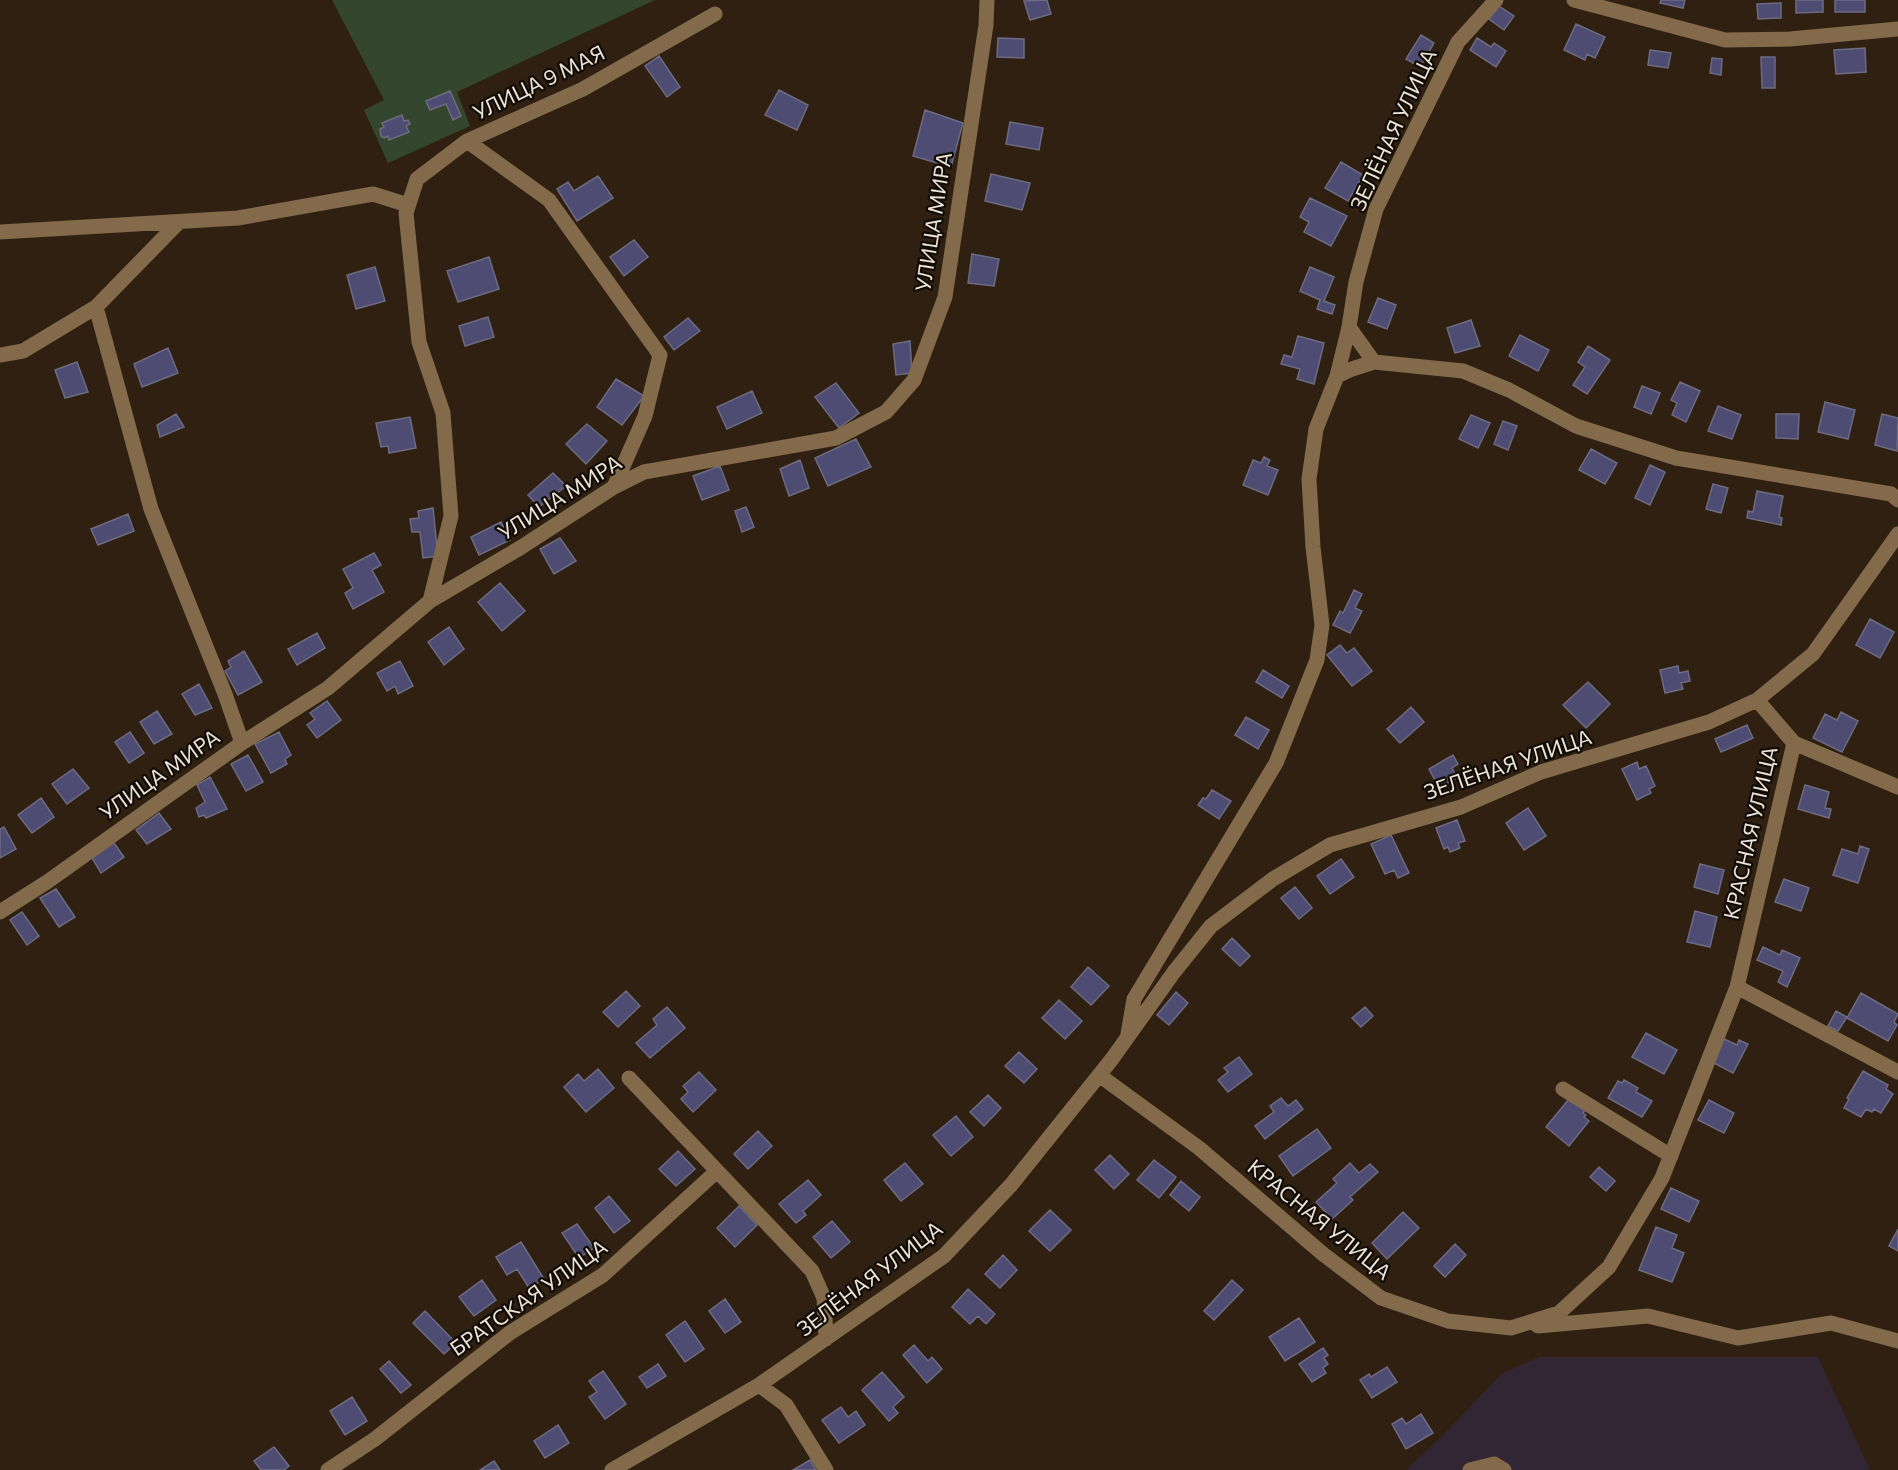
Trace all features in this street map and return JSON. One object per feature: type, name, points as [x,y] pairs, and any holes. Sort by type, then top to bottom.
[{"type":"street","name":"УЛИЦА МИРА","points":[[0,912],[47,882],[242,743],[328,687],[430,601],[520,548],[614,487],[644,472],[836,438],[886,412],[914,380],[945,297],[986,25],[987,0]]},
{"type":"street","name":"ЗЕЛЁНАЯ УЛИЦА","points":[[1128,1037],[1134,999],[1276,763],[1317,660],[1322,625],[1312,547],[1309,479],[1316,429],[1337,376],[1349,327],[1356,282],[1376,209],[1458,42],[1496,0]]},
{"type":"street","points":[[1574,0],[1725,40],[1790,39],[1898,29]]},
{"type":"street","name":"УЛИЦА 9 МАЯ","points":[[407,209],[417,179],[467,141],[583,89],[715,14]]},
{"type":"street","points":[[467,141],[549,200],[660,355],[645,416],[614,487]]},
{"type":"street","points":[[0,232],[238,218],[373,194],[407,209],[419,342],[443,413],[451,516],[430,601]]},
{"type":"street","points":[[0,355],[23,351],[96,307],[179,222]]},
{"type":"street","points":[[96,307],[151,508],[225,694],[242,743]]},
{"type":"street","points":[[1349,327],[1374,362]]},
{"type":"street","points":[[1337,376],[1374,362],[1463,371],[1509,390],[1576,426],[1676,458],[1891,494],[1898,500]]},
{"type":"street","name":"ЗЕЛЁНАЯ УЛИЦА","points":[[612,1470],[759,1384],[944,1256],[1011,1185],[1099,1075],[1174,972],[1211,926],[1273,879],[1330,845],[1461,807],[1541,772],[1709,722],[1757,700],[1813,654],[1898,534]]},
{"type":"street","name":"КРАСНАЯ УЛИЦА","points":[[1099,1075],[1199,1148],[1323,1254],[1381,1298],[1448,1321],[1511,1328],[1559,1313],[1609,1267],[1662,1178],[1737,987],[1794,742],[1757,700]]},
{"type":"street","points":[[1794,742],[1898,787]]},
{"type":"street","points":[[1737,987],[1898,1072]]},
{"type":"street","points":[[629,1078],[812,1271],[824,1298],[826,1339]]},
{"type":"street","points":[[1563,1089],[1671,1156]]},
{"type":"street","name":"БРАТСКАЯ УЛИЦА","points":[[328,1470],[375,1439],[511,1332],[603,1275],[717,1171]]},
{"type":"street","points":[[1511,1328],[1648,1316],[1738,1338],[1831,1323],[1898,1341]]},
{"type":"street","points":[[759,1384],[786,1405],[826,1470]]},
{"type":"street","points":[[1470,1470],[1494,1464],[1504,1470]]},
{"type":"shaded area","points":[[1539,1357],[1818,1357],[1870,1470],[1406,1470],[1501,1374]]},
{"type":"green space","points":[[332,0],[655,0],[457,92],[470,126],[388,163],[364,110],[384,100]]},
{"type":"building","points":[[1047,0],[1051,14],[1030,20],[1024,1]]},
{"type":"building","points":[[1661,0],[1685,0],[1683,8],[1660,3]]},
{"type":"building","points":[[1796,0],[1823,0],[1823,12],[1796,13]]},
{"type":"building","points":[[1835,0],[1865,0],[1865,12],[1835,12]]},
{"type":"building","points":[[1781,3],[1781,18],[1758,19],[1757,4]]},
{"type":"building","points":[[1499,6],[1514,16],[1504,30],[1489,19]]},
{"type":"building","points":[[1576,24],[1605,37],[1595,58],[1587,54],[1585,60],[1564,50]]},
{"type":"building","points":[[1421,35],[1434,43],[1420,67],[1406,59]]},
{"type":"building","points":[[998,38],[1024,39],[1024,58],[997,57]]},
{"type":"building","points":[[1477,38],[1491,47],[1494,43],[1506,51],[1496,67],[1470,50]]},
{"type":"building","points":[[1865,48],[1866,72],[1836,74],[1834,50]]},
{"type":"building","points":[[1650,50],[1671,53],[1668,68],[1648,65]]},
{"type":"building","points":[[659,56],[680,87],[667,97],[645,66]]},
{"type":"building","points":[[1761,57],[1775,57],[1775,88],[1762,88]]},
{"type":"building","points":[[1712,58],[1722,59],[1721,75],[1710,73]]},
{"type":"building","points":[[779,90],[808,105],[797,130],[765,115]]},
{"type":"building","points":[[450,91],[461,116],[453,120],[446,104],[430,110],[426,101]]},
{"type":"building","points":[[925,110],[963,123],[951,167],[913,156]]},
{"type":"building","points":[[402,115],[404,121],[408,120],[410,124],[406,126],[409,132],[389,140],[388,136],[384,138],[381,136],[380,129],[384,127],[382,123]]},
{"type":"building","points":[[1010,122],[1043,128],[1039,150],[1006,144]]},
{"type":"building","points":[[1341,162],[1363,175],[1348,201],[1325,188]]},
{"type":"building","points":[[991,174],[1030,183],[1022,210],[985,201]]},
{"type":"building","points":[[598,176],[613,198],[577,221],[557,189],[568,182],[574,191]]},
{"type":"building","points":[[1310,198],[1347,216],[1331,246],[1304,232],[1309,222],[1300,217]]},
{"type":"building","points":[[634,240],[648,257],[624,276],[610,257]]},
{"type":"building","points":[[972,254],[999,259],[994,286],[968,283]]},
{"type":"building","points":[[489,257],[499,289],[458,302],[447,271]]},
{"type":"building","points":[[375,267],[385,301],[356,309],[347,275]]},
{"type":"building","points":[[1310,267],[1334,277],[1324,301],[1335,305],[1332,314],[1317,309],[1320,300],[1300,291]]},
{"type":"building","points":[[1378,298],[1396,305],[1387,329],[1368,322]]},
{"type":"building","points":[[488,317],[494,337],[465,346],[459,326]]},
{"type":"building","points":[[688,318],[700,331],[674,350],[664,337]]},
{"type":"building","points":[[1471,320],[1480,346],[1455,353],[1447,328]]},
{"type":"building","points":[[1520,335],[1549,350],[1538,371],[1509,356]]},
{"type":"building","points":[[1298,336],[1324,343],[1314,384],[1297,379],[1300,369],[1281,364],[1284,355],[1292,357]]},
{"type":"building","points":[[910,341],[912,373],[896,375],[893,344]]},
{"type":"building","points":[[1588,346],[1610,360],[1587,394],[1573,385],[1585,367],[1578,362]]},
{"type":"building","points":[[168,348],[178,373],[142,387],[134,364]]},
{"type":"building","points":[[77,362],[88,392],[65,398],[55,370]]},
{"type":"building","points":[[616,379],[644,396],[622,425],[597,407]]},
{"type":"building","points":[[1680,382],[1700,391],[1686,422],[1672,415],[1677,403],[1671,400]]},
{"type":"building","points":[[836,383],[859,413],[839,428],[815,397]]},
{"type":"building","points":[[1642,386],[1660,393],[1651,414],[1634,407]]},
{"type":"building","points":[[752,391],[762,413],[727,429],[717,407]]},
{"type":"building","points":[[1825,402],[1855,410],[1848,439],[1818,432]]},
{"type":"building","points":[[1718,406],[1741,415],[1732,439],[1708,431]]},
{"type":"building","points":[[176,414],[184,427],[160,437],[157,425]]},
{"type":"building","points":[[1776,414],[1799,414],[1798,439],[1776,438]]},
{"type":"building","points":[[1882,414],[1898,418],[1897,451],[1875,445]]},
{"type":"building","points":[[1471,415],[1490,423],[1478,448],[1459,439]]},
{"type":"building","points":[[410,417],[416,448],[389,453],[388,446],[381,447],[376,423]]},
{"type":"building","points":[[1503,421],[1517,426],[1508,450],[1494,444]]},
{"type":"building","points":[[587,424],[607,441],[586,464],[566,444]]},
{"type":"building","points":[[856,439],[871,467],[828,486],[815,458]]},
{"type":"building","points":[[1591,449],[1617,463],[1605,484],[1579,470]]},
{"type":"building","points":[[1264,457],[1270,460],[1267,466],[1278,470],[1268,495],[1243,485],[1253,460],[1261,463]]},
{"type":"building","points":[[800,460],[809,488],[789,496],[780,469]]},
{"type":"building","points":[[1650,465],[1665,472],[1650,505],[1635,498]]},
{"type":"building","points":[[720,466],[729,490],[702,500],[693,476]]},
{"type":"building","points":[[553,473],[566,486],[539,507],[528,495]]},
{"type":"building","points":[[1713,484],[1728,488],[1721,513],[1706,509]]},
{"type":"building","points":[[1757,491],[1783,496],[1779,517],[1782,518],[1781,525],[1747,518],[1748,511],[1753,512]]},
{"type":"building","points":[[746,507],[754,527],[742,532],[735,511]]},
{"type":"building","points":[[433,508],[438,556],[423,558],[420,532],[412,532],[410,519],[419,518],[418,511]]},
{"type":"building","points":[[128,514],[134,531],[98,545],[91,529]]},
{"type":"building","points":[[501,522],[510,540],[479,555],[471,537]]},
{"type":"building","points":[[560,538],[576,561],[554,574],[540,549]]},
{"type":"building","points":[[374,553],[381,565],[372,570],[384,592],[353,609],[345,593],[353,588],[343,569]]},
{"type":"building","points":[[500,583],[525,611],[502,631],[478,602]]},
{"type":"building","points":[[1354,590],[1362,594],[1355,608],[1362,611],[1350,633],[1333,625],[1340,611],[1343,613]]},
{"type":"building","points":[[1870,619],[1894,632],[1880,658],[1856,645]]},
{"type":"building","points":[[449,627],[464,649],[444,665],[428,642]]},
{"type":"building","points":[[317,633],[325,648],[297,665],[288,649]]},
{"type":"building","points":[[1340,645],[1347,653],[1354,648],[1372,671],[1352,686],[1327,655]]},
{"type":"building","points":[[244,651],[262,682],[238,695],[225,671],[231,667],[228,661]]},
{"type":"building","points":[[400,661],[413,686],[398,694],[395,686],[387,691],[377,673]]},
{"type":"building","points":[[1678,666],[1679,673],[1688,671],[1690,681],[1681,683],[1683,689],[1665,693],[1660,670]]},
{"type":"building","points":[[1263,670],[1289,686],[1282,698],[1256,682]]},
{"type":"building","points":[[1588,682],[1610,704],[1586,728],[1563,705]]},
{"type":"building","points":[[199,684],[212,708],[195,715],[182,694]]},
{"type":"building","points":[[327,701],[341,720],[317,738],[307,725],[315,719],[310,713]]},
{"type":"building","points":[[1411,707],[1424,722],[1400,743],[1387,729]]},
{"type":"building","points":[[157,711],[172,734],[154,744],[140,722]]},
{"type":"building","points":[[1841,712],[1858,721],[1842,752],[1813,738],[1825,714],[1837,720]]},
{"type":"building","points":[[1246,717],[1269,730],[1258,749],[1235,735]]},
{"type":"building","points":[[1747,725],[1753,738],[1721,752],[1715,739]]},
{"type":"building","points":[[130,732],[144,753],[129,763],[115,742]]},
{"type":"building","points":[[279,732],[291,755],[285,759],[287,764],[271,773],[255,744]]},
{"type":"building","points":[[248,755],[263,782],[246,791],[231,764]]},
{"type":"building","points":[[1453,755],[1458,764],[1452,768],[1457,778],[1439,788],[1429,769]]},
{"type":"building","points":[[1637,762],[1639,769],[1646,766],[1655,786],[1649,789],[1651,793],[1637,800],[1622,769]]},
{"type":"building","points":[[73,769],[89,788],[67,804],[52,784]]},
{"type":"building","points":[[210,777],[227,809],[206,818],[204,815],[199,817],[196,808],[205,802],[197,785]]},
{"type":"building","points":[[1805,785],[1829,792],[1825,808],[1831,809],[1829,818],[1798,809]]},
{"type":"building","points":[[1212,790],[1231,801],[1219,819],[1198,805]]},
{"type":"building","points":[[41,798],[54,817],[32,833],[18,815]]},
{"type":"building","points":[[1528,808],[1546,836],[1524,850],[1506,823]]},
{"type":"building","points":[[159,813],[171,829],[147,844],[136,830]]},
{"type":"building","points":[[1457,820],[1465,841],[1458,843],[1460,848],[1450,852],[1448,847],[1444,849],[1436,828]]},
{"type":"building","points":[[4,827],[16,849],[0,858],[0,829]]},
{"type":"building","points":[[1391,835],[1409,873],[1398,878],[1394,870],[1385,874],[1371,844]]},
{"type":"building","points":[[114,843],[124,857],[101,873],[92,858]]},
{"type":"building","points":[[1860,846],[1869,849],[1858,883],[1833,875],[1842,849],[1858,854]]},
{"type":"building","points":[[1341,859],[1354,877],[1330,894],[1317,876]]},
{"type":"building","points":[[1700,864],[1724,870],[1718,894],[1694,887]]},
{"type":"building","points":[[1784,879],[1809,888],[1801,911],[1775,902]]},
{"type":"building","points":[[1295,887],[1312,908],[1299,919],[1281,898]]},
{"type":"building","points":[[56,889],[75,917],[59,927],[40,898]]},
{"type":"building","points":[[1695,911],[1717,917],[1710,947],[1687,942]]},
{"type":"building","points":[[22,912],[39,936],[27,945],[10,920]]},
{"type":"building","points":[[1232,938],[1250,956],[1240,966],[1222,949]]},
{"type":"building","points":[[1763,947],[1780,955],[1782,950],[1800,958],[1787,987],[1778,982],[1783,971],[1757,960]]},
{"type":"building","points":[[1088,967],[1109,986],[1091,1005],[1071,987]]},
{"type":"building","points":[[626,991],[640,1006],[618,1027],[603,1012]]},
{"type":"building","points":[[1176,992],[1188,1003],[1169,1025],[1157,1015]]},
{"type":"building","points":[[1861,993],[1898,1014],[1894,1022],[1897,1025],[1888,1041],[1847,1018]]},
{"type":"building","points":[[1059,1000],[1082,1021],[1065,1039],[1042,1018]]},
{"type":"building","points":[[667,1007],[685,1028],[650,1058],[636,1043],[657,1025],[653,1019]]},
{"type":"building","points":[[1365,1007],[1373,1016],[1361,1027],[1352,1018]]},
{"type":"building","points":[[1836,1011],[1847,1017],[1838,1031],[1828,1026]]},
{"type":"building","points":[[1646,1033],[1677,1050],[1664,1074],[1632,1057]]},
{"type":"building","points":[[1722,1038],[1737,1045],[1739,1040],[1748,1044],[1733,1073],[1710,1061]]},
{"type":"building","points":[[1019,1052],[1037,1069],[1024,1083],[1005,1066]]},
{"type":"building","points":[[1239,1057],[1252,1074],[1228,1092],[1218,1080],[1228,1072],[1224,1068]]},
{"type":"building","points":[[598,1069],[614,1088],[586,1112],[564,1087],[578,1074],[584,1081]]},
{"type":"building","points":[[1863,1071],[1888,1085],[1886,1089],[1893,1094],[1881,1113],[1874,1109],[1872,1112],[1866,1109],[1861,1117],[1844,1108],[1849,1099],[1847,1098]]},
{"type":"building","points":[[699,1072],[716,1090],[693,1112],[681,1099],[688,1092],[683,1086]]},
{"type":"building","points":[[1624,1080],[1638,1088],[1636,1092],[1652,1101],[1642,1117],[1608,1098],[1618,1081],[1622,1083]]},
{"type":"building","points":[[988,1095],[1001,1108],[984,1126],[970,1112]]},
{"type":"building","points":[[1281,1098],[1288,1106],[1296,1100],[1303,1109],[1265,1139],[1255,1126],[1274,1112],[1270,1106]]},
{"type":"building","points":[[1569,1099],[1585,1110],[1584,1117],[1589,1121],[1569,1146],[1546,1127]]},
{"type":"building","points":[[1709,1100],[1734,1113],[1724,1133],[1698,1120]]},
{"type":"building","points":[[956,1116],[973,1137],[951,1156],[933,1135]]},
{"type":"building","points":[[1317,1129],[1331,1148],[1293,1176],[1279,1156]]},
{"type":"building","points":[[758,1131],[772,1146],[748,1169],[734,1154]]},
{"type":"building","points":[[678,1151],[695,1169],[676,1186],[659,1169]]},
{"type":"building","points":[[1110,1155],[1129,1174],[1114,1189],[1095,1170]]},
{"type":"building","points":[[1154,1160],[1176,1177],[1159,1198],[1137,1180]]},
{"type":"building","points":[[905,1163],[923,1184],[901,1201],[884,1180]]},
{"type":"building","points":[[1350,1163],[1359,1173],[1370,1164],[1378,1172],[1350,1197],[1353,1200],[1332,1219],[1316,1202],[1337,1183],[1333,1179]]},
{"type":"building","points":[[1599,1167],[1615,1181],[1606,1191],[1590,1177]]},
{"type":"building","points":[[808,1180],[821,1195],[803,1211],[806,1215],[796,1223],[779,1204]]},
{"type":"building","points":[[1181,1181],[1200,1197],[1189,1211],[1170,1195]]},
{"type":"building","points":[[1671,1188],[1699,1201],[1689,1222],[1661,1209]]},
{"type":"building","points":[[609,1196],[630,1221],[614,1233],[595,1208]]},
{"type":"building","points":[[739,1206],[757,1225],[735,1247],[717,1228]]},
{"type":"building","points":[[1050,1210],[1071,1230],[1050,1251],[1029,1231]]},
{"type":"building","points":[[1403,1212],[1419,1228],[1387,1259],[1372,1243]]},
{"type":"building","points":[[832,1221],[850,1242],[831,1258],[813,1237]]},
{"type":"building","points":[[577,1224],[594,1248],[579,1258],[562,1233]]},
{"type":"building","points":[[1656,1227],[1677,1235],[1672,1248],[1684,1253],[1672,1282],[1639,1270]]},
{"type":"building","points":[[1898,1229],[1898,1251],[1889,1246]]},
{"type":"building","points":[[521,1242],[544,1279],[529,1288],[517,1269],[507,1275],[496,1257]]},
{"type":"building","points":[[1455,1244],[1466,1255],[1445,1277],[1434,1266]]},
{"type":"building","points":[[1003,1255],[1017,1270],[1000,1288],[985,1274]]},
{"type":"building","points":[[482,1280],[496,1300],[474,1316],[459,1297]]},
{"type":"building","points":[[1232,1280],[1243,1290],[1214,1320],[1204,1311]]},
{"type":"building","points":[[968,1289],[995,1314],[986,1324],[978,1316],[970,1324],[952,1307]]},
{"type":"building","points":[[725,1299],[741,1322],[725,1333],[709,1311]]},
{"type":"building","points":[[425,1311],[456,1343],[444,1354],[413,1323]]},
{"type":"building","points":[[1299,1318],[1315,1342],[1285,1361],[1269,1337]]},
{"type":"building","points":[[685,1321],[704,1349],[685,1362],[666,1335]]},
{"type":"building","points":[[914,1345],[928,1361],[932,1357],[942,1369],[927,1383],[903,1355]]},
{"type":"building","points":[[1323,1348],[1328,1355],[1324,1358],[1328,1364],[1323,1368],[1326,1373],[1312,1382],[1299,1364]]},
{"type":"building","points":[[389,1361],[411,1385],[401,1393],[380,1369]]},
{"type":"building","points":[[658,1364],[666,1376],[647,1388],[639,1377]]},
{"type":"building","points":[[1387,1367],[1397,1382],[1372,1398],[1360,1380],[1369,1374],[1371,1377]]},
{"type":"building","points":[[603,1371],[626,1404],[605,1419],[589,1397],[597,1392],[589,1381]]},
{"type":"building","points":[[882,1372],[904,1397],[893,1407],[898,1413],[889,1421],[862,1390]]},
{"type":"building","points":[[352,1397],[367,1421],[345,1435],[330,1411]]},
{"type":"building","points":[[841,1407],[848,1417],[856,1411],[865,1425],[839,1443],[822,1420]]},
{"type":"building","points":[[1421,1414],[1433,1433],[1406,1449],[1392,1424],[1402,1418],[1406,1424]]},
{"type":"building","points":[[558,1425],[569,1443],[545,1458],[534,1441]]},
{"type":"building","points":[[274,1447],[289,1466],[284,1470],[261,1470],[254,1461]]},
{"type":"building","points":[[810,1460],[816,1470],[793,1470]]},
{"type":"building","points":[[494,1461],[500,1470],[480,1470]]}]
